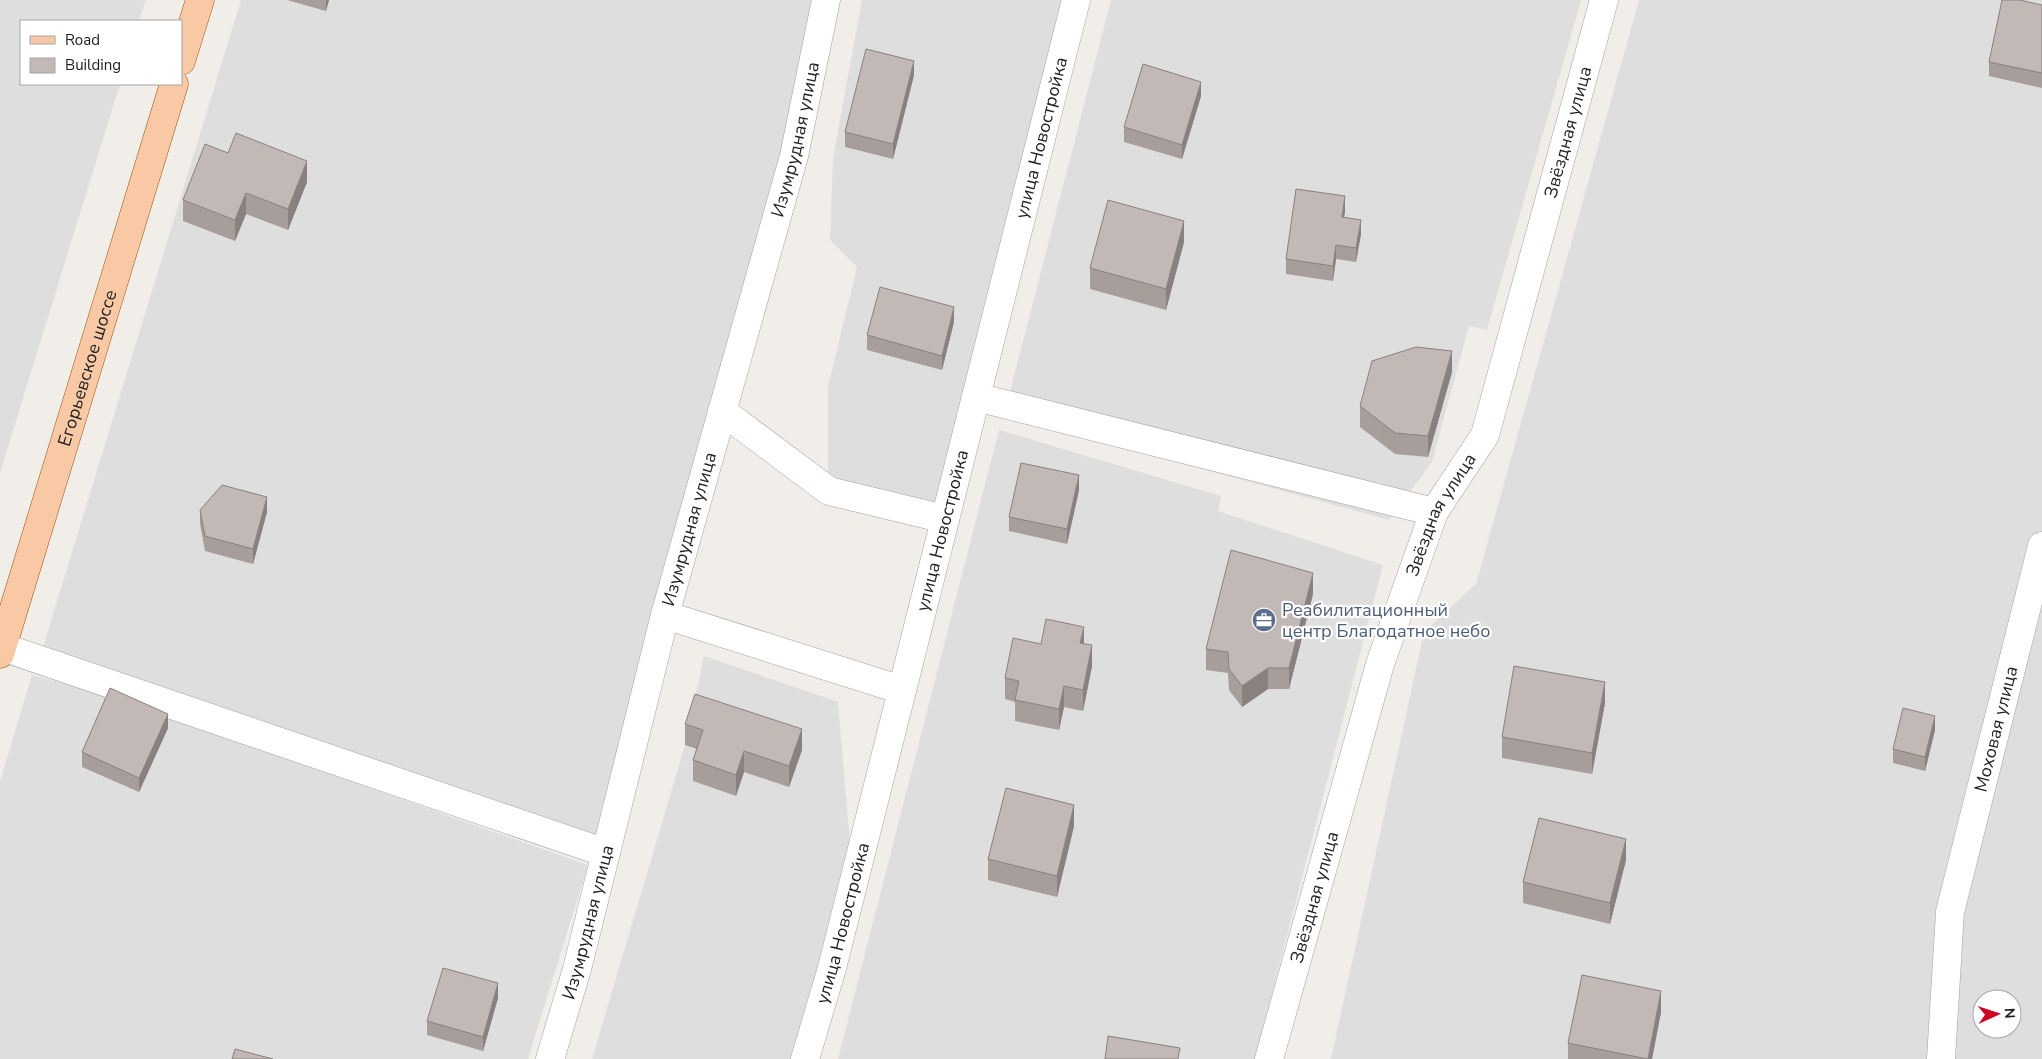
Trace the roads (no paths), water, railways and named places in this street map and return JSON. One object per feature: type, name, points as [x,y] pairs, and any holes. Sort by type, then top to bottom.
[{"type":"main road","points":[[182,58],[200,0]]},
{"type":"main road","name":"Егорьевское шоссе","points":[[1,650],[174,85]]},
{"type":"street","name":"Изумрудная улица","points":[[550,1059],[578,969],[665,615],[794,156],[826,0]]},
{"type":"street","name":"улица Новостройка","points":[[805,1059],[832,968],[1076,0]]},
{"type":"street","name":"Звёздная улица","points":[[1269,1059],[1380,664],[1434,512],[1485,435],[1604,0]]},
{"type":"street","points":[[976,397],[1434,512]]},
{"type":"street","points":[[722,411],[829,491],[945,519]]},
{"type":"street","name":"Моховая улица","points":[[1941,1059],[1950,912],[2042,546]]},
{"type":"street","points":[[665,615],[902,690]]},
{"type":"street","points":[[1,650],[606,853]]},
{"type":"place","name":"Реабилитационный центр Благодатное небо","points":[[1264,620]]}]
